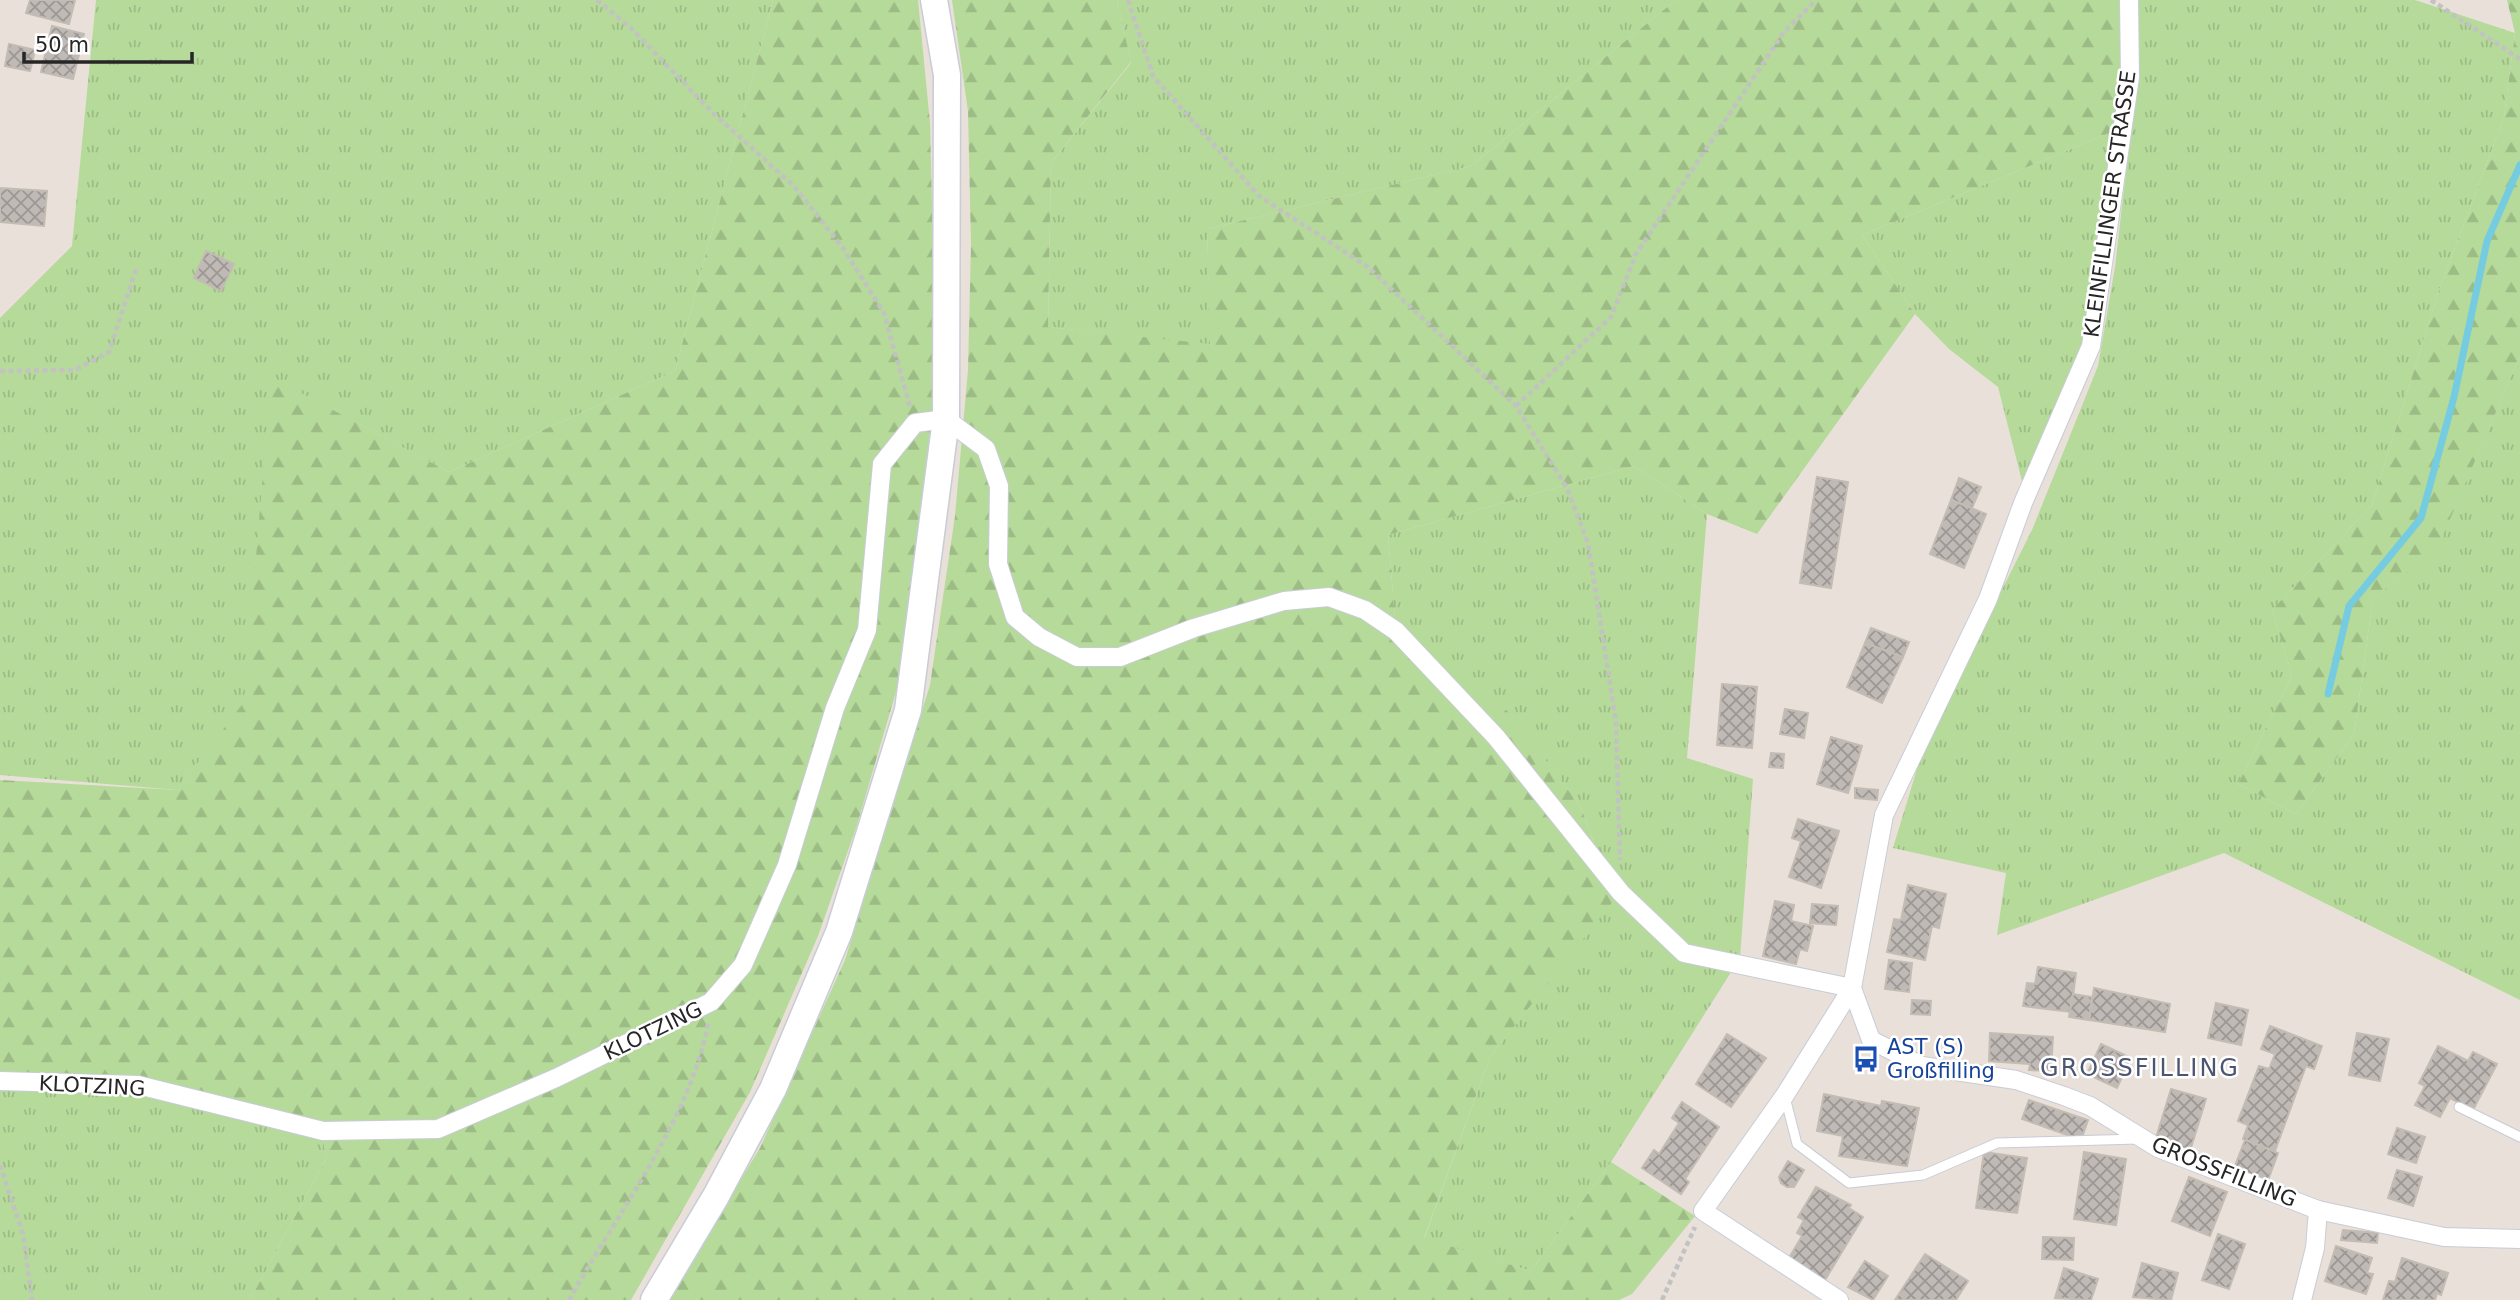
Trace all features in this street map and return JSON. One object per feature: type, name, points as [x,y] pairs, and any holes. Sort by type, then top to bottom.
[{"type":"main road","points":[[654,1300],[716,1196],[773,1088],[839,932],[908,710],[946,419],[947,75],[934,0]]},
{"type":"street","name":"KLEINFILLINGER STRASSE","points":[[1852,988],[1884,815],[1989,599],[2023,503],[2091,346],[2130,78],[2129,0]]},
{"type":"street","points":[[915,423],[946,419],[986,449],[999,486],[998,564],[1015,617],[1039,637],[1077,657],[1120,657],[1194,628],[1284,601],[1329,597],[1365,610],[1396,631],[1496,737],[1621,893],[1684,953],[1852,988],[1785,1095],[1703,1210],[1839,1300]]},
{"type":"street","name":"KLOTZING","points":[[0,1081],[138,1085],[323,1131],[438,1129],[556,1078],[711,1002],[743,965],[787,865],[835,708],[867,629],[882,464],[915,423]]},
{"type":"street","name":"GROSSFILLING","points":[[1852,988],[1871,1040],[1922,1066],[2016,1080],[2064,1096],[2090,1107],[2158,1148],[2318,1210],[2444,1237],[2516,1242]]},
{"type":"street","name":"GROSSFILLING","points":[[2302,1300],[2315,1248],[2318,1210]]},
{"type":"lane","points":[[1785,1095],[1797,1143],[1849,1183],[1923,1175],[1997,1143],[2143,1138]]},
{"type":"lane","points":[[2459,1107],[2520,1137]]},
{"type":"path","points":[[597,0],[631,28],[714,114],[794,186],[843,248],[884,313],[915,423]]},
{"type":"path","points":[[1128,0],[1153,76],[1259,196],[1368,267],[1516,406],[1567,488],[1588,543],[1616,722],[1621,893]]},
{"type":"path","points":[[1516,406],[1611,317],[1636,254],[1784,32],[1816,0]]},
{"type":"path","points":[[2431,0],[2520,59]]},
{"type":"path","points":[[0,371],[75,370],[109,352],[136,269]]},
{"type":"path","points":[[569,1300],[646,1171],[688,1087],[707,1028],[711,1002]]},
{"type":"path","points":[[0,1165],[23,1234],[32,1300]]},
{"type":"path","points":[[1662,1300],[1703,1210]]},
{"type":"green space","points":[[96,0],[773,0],[675,371],[449,472],[272,378],[245,702],[177,790],[0,775],[0,318],[72,246]]},
{"type":"green space","points":[[773,0],[918,0],[930,123],[935,327],[932,473],[898,685],[857,825],[818,936],[750,1092],[631,1300],[250,1300],[327,1157],[321,1134],[138,1089],[0,1087],[0,780],[177,790],[244,702],[271,377],[449,472],[675,371]]},
{"type":"green space","points":[[952,0],[1117,0],[1131,62],[1051,163],[1048,327],[1210,344],[1207,229],[1471,166],[1676,0],[2125,0],[2126,78],[2112,132],[1862,235],[1915,314],[1757,534],[1707,514],[1634,466],[1388,535],[1396,631],[1510,713],[1581,807],[1614,900],[1490,1057],[1424,1238],[1531,1271],[1611,1162],[1695,1216],[1632,1294],[1619,1300],[667,1300],[760,1148],[845,960],[930,685],[955,516],[968,370],[971,245],[968,111]]},
{"type":"green space","points":[[1117,0],[1676,0],[1471,166],[1207,229],[1211,345],[1048,327],[1051,163],[1131,63]]},
{"type":"green space","points":[[2134,0],[2415,0],[2515,33],[2504,117],[2439,290],[2372,505],[2272,610],[2292,675],[2238,784],[2296,814],[2354,734],[2373,599],[2438,546],[2520,356],[2520,1000],[2224,853],[1997,935],[2006,873],[1893,848],[1925,743],[2032,530],[2098,366],[2115,267],[2131,128]]},
{"type":"green space","points":[[2507,0],[2520,0],[2520,356],[2438,547],[2373,599],[2354,734],[2296,814],[2238,784],[2292,675],[2272,610],[2372,505],[2439,290],[2504,117],[2515,33]]},
{"type":"green space","points":[[2112,132],[2086,335],[2056,431],[2022,481],[1998,387],[1949,349],[1915,314],[1862,235]]},
{"type":"green space","points":[[1634,466],[1707,514],[1687,758],[1753,779],[1740,958],[1611,1162],[1531,1271],[1424,1239],[1490,1057],[1614,899],[1581,807],[1510,714],[1396,631],[1388,535]]},
{"type":"green space","points":[[0,1087],[138,1089],[321,1134],[327,1157],[250,1300],[0,1300]]},
{"type":"building","points":[[30,0],[75,0],[69,24],[26,13]]},
{"type":"building","points":[[52,26],[84,34],[73,79],[41,72]]},
{"type":"building","points":[[9,44],[35,50],[30,71],[5,66]]},
{"type":"building","points":[[0,188],[47,191],[44,226],[0,222]]},
{"type":"building","points":[[206,251],[234,264],[221,291],[194,278]]},
{"type":"building","points":[[1817,477],[1848,482],[1831,588],[1800,583]]},
{"type":"building","points":[[1959,478],[1981,487],[1972,508],[1951,500]]},
{"type":"building","points":[[1951,500],[1986,514],[1964,568],[1930,554]]},
{"type":"building","points":[[1871,628],[1909,642],[1903,657],[1865,643]]},
{"type":"building","points":[[1865,643],[1903,657],[1882,703],[1847,687]]},
{"type":"building","points":[[1722,684],[1757,687],[1752,748],[1717,745]]},
{"type":"building","points":[[1785,709],[1808,713],[1804,738],[1780,734]]},
{"type":"building","points":[[1831,737],[1862,746],[1848,793],[1817,784]]},
{"type":"building","points":[[1771,753],[1784,754],[1783,768],[1769,767]]},
{"type":"building","points":[[1855,788],[1878,790],[1877,800],[1855,798]]},
{"type":"building","points":[[1798,819],[1839,831],[1821,888],[1789,877],[1801,841],[1792,838]]},
{"type":"building","points":[[1908,885],[1946,894],[1939,928],[1932,926],[1925,960],[1887,952],[1894,919],[1901,920]]},
{"type":"building","points":[[1775,901],[1794,905],[1791,921],[1813,926],[1807,951],[1800,949],[1796,964],[1763,956]]},
{"type":"building","points":[[1812,904],[1838,906],[1836,925],[1810,923]]},
{"type":"building","points":[[1889,960],[1912,963],[1909,992],[1885,989]]},
{"type":"building","points":[[2038,967],[2076,973],[2071,1012],[2023,1006],[2027,983],[2035,984]]},
{"type":"building","points":[[2094,988],[2170,1004],[2165,1032],[2089,1020]]},
{"type":"building","points":[[2073,994],[2092,997],[2089,1020],[2069,1017]]},
{"type":"building","points":[[1912,1000],[1931,1001],[1930,1015],[1911,1014]]},
{"type":"building","points":[[2216,1003],[2248,1010],[2241,1045],[2208,1038]]},
{"type":"building","points":[[2270,1026],[2322,1046],[2314,1069],[2306,1066],[2275,1151],[2243,1139],[2248,1125],[2238,1121],[2259,1066],[2269,1069],[2275,1054],[2261,1049]]},
{"type":"building","points":[[1990,1033],[2053,1037],[2051,1071],[2029,1070],[2030,1064],[1989,1061]]},
{"type":"building","points":[[2357,1033],[2389,1039],[2380,1081],[2349,1075]]},
{"type":"building","points":[[1727,1034],[1766,1058],[1731,1107],[1696,1084]]},
{"type":"building","points":[[2101,1044],[2131,1058],[2117,1088],[2087,1074]]},
{"type":"building","points":[[2438,1046],[2468,1061],[2473,1052],[2497,1064],[2473,1110],[2450,1098],[2440,1117],[2415,1105],[2425,1086],[2419,1083]]},
{"type":"building","points":[[2171,1089],[2206,1099],[2190,1151],[2155,1141]]},
{"type":"building","points":[[1824,1094],[1881,1106],[1882,1101],[1919,1108],[1907,1166],[1839,1156],[1843,1136],[1817,1131]]},
{"type":"building","points":[[2029,1100],[2088,1120],[2081,1140],[2022,1119]]},
{"type":"building","points":[[1682,1102],[1719,1127],[1685,1179],[1689,1182],[1681,1194],[1642,1168],[1654,1150],[1659,1154],[1679,1123],[1672,1118]]},
{"type":"building","points":[[2397,1128],[2425,1137],[2416,1163],[2388,1154]]},
{"type":"building","points":[[2245,1140],[2278,1153],[2267,1183],[2233,1171]]},
{"type":"building","points":[[1984,1152],[2027,1158],[2017,1213],[1976,1208]]},
{"type":"building","points":[[2084,1152],[2126,1159],[2116,1225],[2074,1219]]},
{"type":"building","points":[[1788,1161],[1804,1170],[1794,1187],[1781,1183],[1779,1177]]},
{"type":"building","points":[[2397,1170],[2422,1177],[2413,1206],[2388,1198]]},
{"type":"building","points":[[2189,1177],[2227,1192],[2210,1236],[2172,1221]]},
{"type":"building","points":[[1816,1187],[1851,1205],[1849,1208],[1863,1217],[1825,1280],[1789,1258],[1802,1236],[1797,1233],[1804,1220],[1798,1217]]},
{"type":"building","points":[[2343,1230],[2378,1233],[2377,1243],[2341,1240]]},
{"type":"building","points":[[2218,1234],[2245,1244],[2229,1289],[2202,1280]]},
{"type":"building","points":[[2043,1237],[2074,1238],[2073,1260],[2042,1259]]},
{"type":"building","points":[[2336,1246],[2372,1258],[2367,1273],[2373,1274],[2366,1294],[2325,1281]]},
{"type":"building","points":[[1925,1254],[1968,1281],[1956,1300],[1895,1300]]},
{"type":"building","points":[[2402,1258],[2448,1273],[2441,1295],[2437,1293],[2435,1300],[2383,1300],[2389,1281],[2395,1282]]},
{"type":"building","points":[[1865,1261],[1888,1276],[1873,1300],[1848,1287]]},
{"type":"building","points":[[2142,1263],[2178,1273],[2171,1300],[2133,1297]]},
{"type":"building","points":[[2064,1268],[2098,1279],[2091,1300],[2055,1298]]},
{"type":"waterway","points":[[2328,694],[2349,606],[2421,518],[2454,397],[2487,241],[2520,165]]},
{"type":"place","name":"AST (S) Großfilling","points":[[1866,1059]]},
{"type":"district","name":"GROSSFILLING","points":[[2140,1068]]}]
